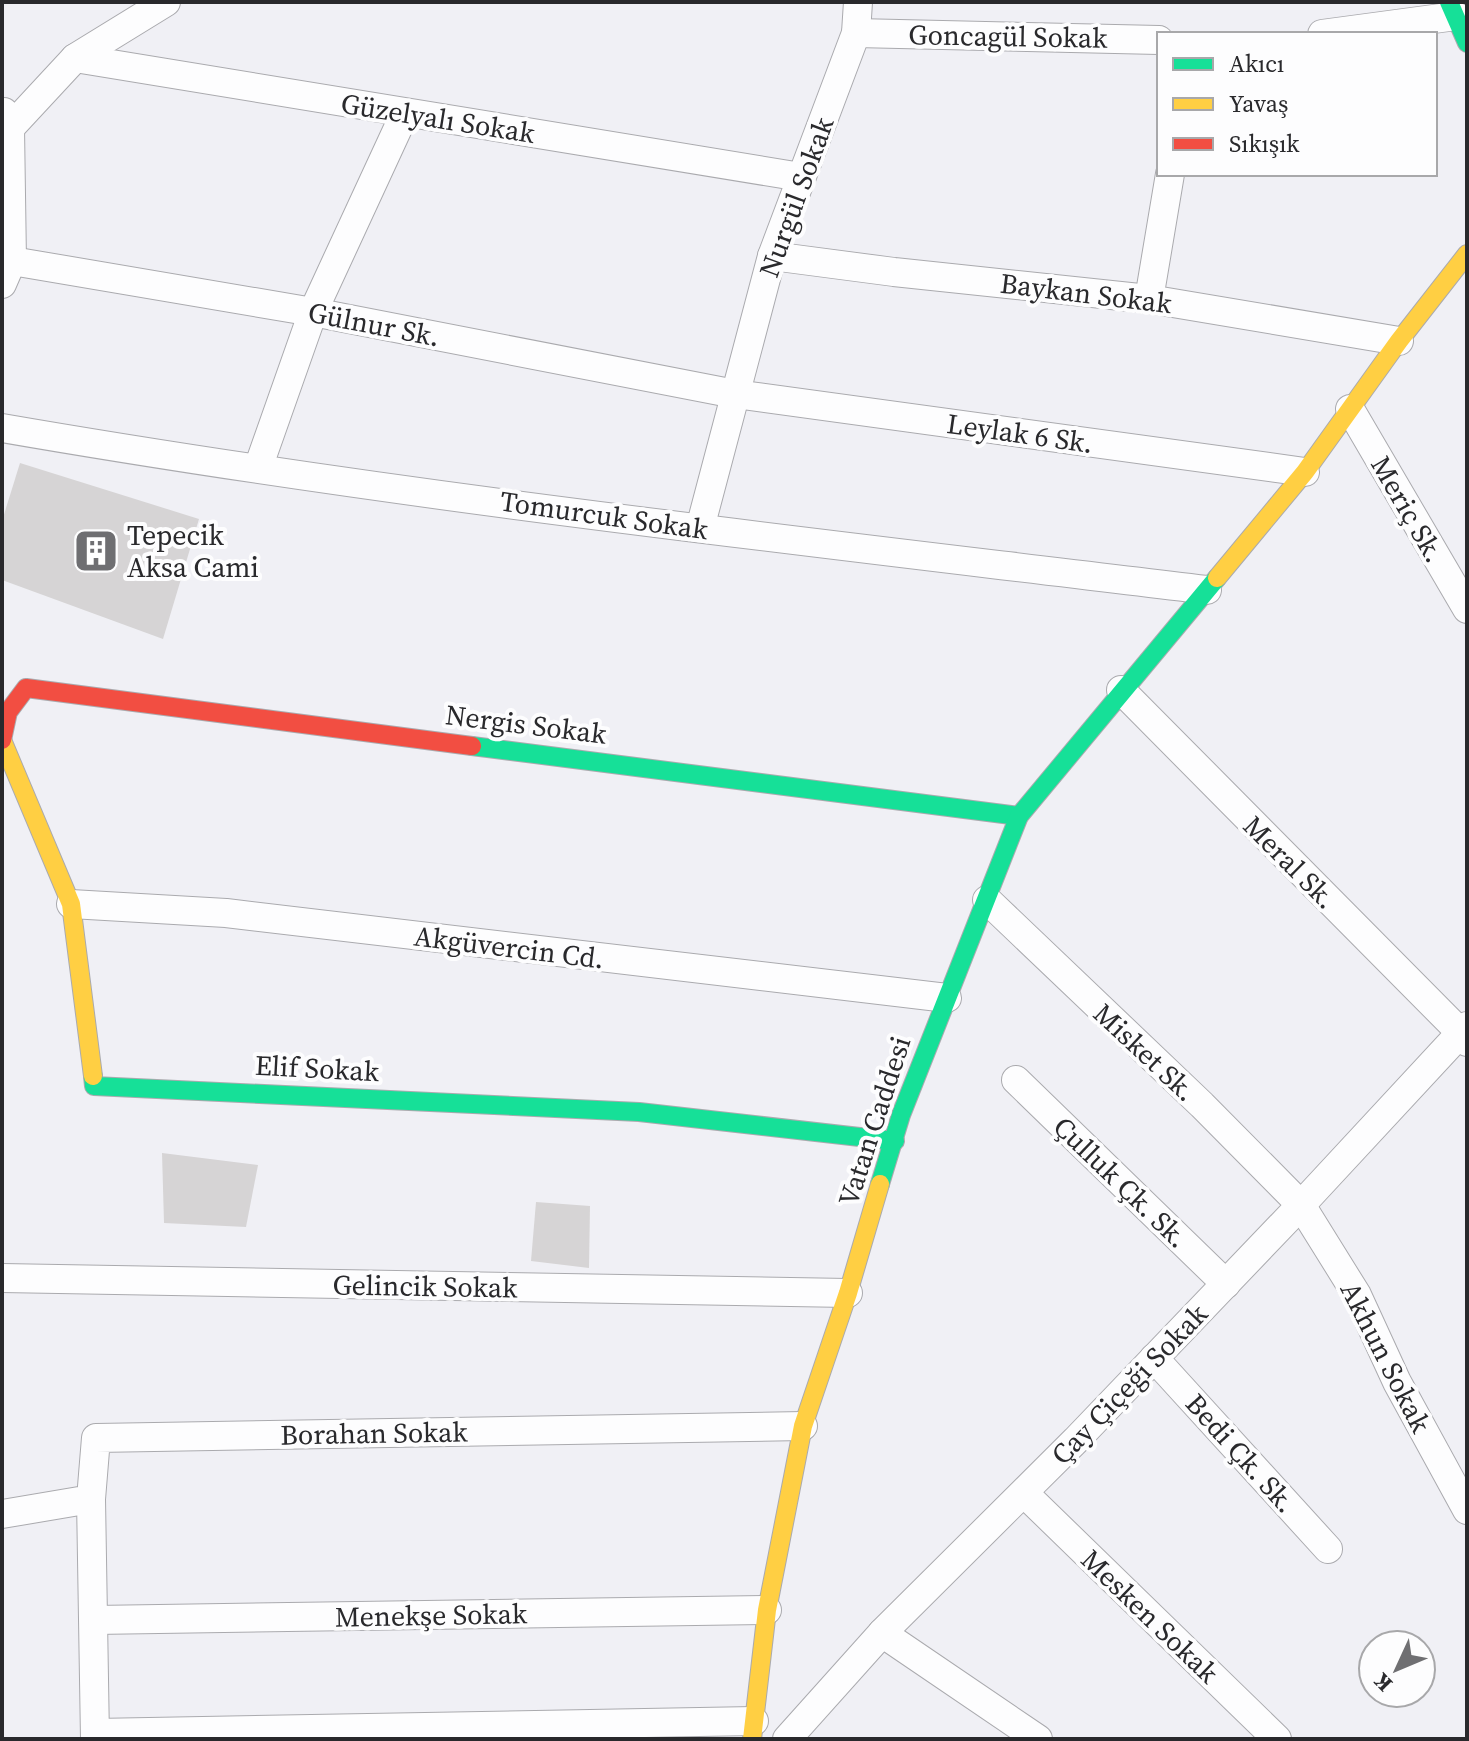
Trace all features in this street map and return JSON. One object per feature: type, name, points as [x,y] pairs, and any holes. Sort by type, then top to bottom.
[{"type":"street","points":[[7,272],[6,118],[75,58],[166,2]]},
{"type":"street","name":"Nurgül Sokak","points":[[700,528],[772,256],[856,33],[858,2]]},
{"type":"street","points":[[1332,32],[1453,9],[1467,43]]},
{"type":"street","name":"Goncagül Sokak","points":[[856,33],[1157,40]]},
{"type":"street","name":"Güzelyalı Sokak","points":[[75,58],[801,177]]},
{"type":"street","points":[[258,468],[313,312],[405,113]]},
{"type":"street","points":[[1149,299],[1170,176]]},
{"type":"street","name":"Vatan Caddesi","points":[[753,1730],[767,1610],[803,1426],[848,1293],[901,1115],[1019,816],[1305,472],[1399,341],[1467,254]]},
{"type":"street","name":"Baykan Sokak","points":[[772,256],[1149,299],[1399,341]]},
{"type":"street","name":"Gülnur Sk.","points":[[7,272],[313,312],[735,394]]},
{"type":"street","name":"Leylak 6 Sk.","points":[[735,394],[1305,472]]},
{"type":"street","name":"Meriç Sk.","points":[[1350,409],[1467,609]]},
{"type":"street","name":"Tomurcuk Sokak","points":[[2,428],[258,468],[700,528],[1207,590]]},
{"type":"street","name":"Nergis Sokak","points":[[2,742],[5,715],[12,701],[26,688],[1019,816]]},
{"type":"street","name":"Meral Sk.","points":[[1121,690],[1465,1033]]},
{"type":"street","name":"Elif Sokak","points":[[2,742],[71,904],[94,1086],[639,1112],[895,1141]]},
{"type":"street","name":"Misket Sk.","points":[[987,900],[1202,1105],[1301,1205]]},
{"type":"street","name":"Akgüvercin Cd.","points":[[71,904],[226,913],[947,998]]},
{"type":"street","name":"Çay Çiçeği Sokak","points":[[787,1739],[882,1633],[1024,1493],[1465,1033]]},
{"type":"street","name":"Çulluk Çk. Sk.","points":[[1016,1080],[1226,1284]]},
{"type":"street","name":"Akhun Sokak","points":[[1301,1205],[1357,1295],[1397,1382],[1467,1510]]},
{"type":"street","name":"Gelincik Sokak","points":[[2,1278],[848,1293]]},
{"type":"street","name":"Bedi Çk. Sk.","points":[[1154,1358],[1328,1549]]},
{"type":"street","name":"Borahan Sokak","points":[[91,1499],[96,1438],[803,1426]]},
{"type":"street","name":"Mesken Sokak","points":[[1024,1493],[1277,1739]]},
{"type":"street","points":[[2,1514],[91,1499],[95,1736],[753,1730]]},
{"type":"street","name":"Menekşe Sokak","points":[[94,1620],[767,1610]]},
{"type":"street","points":[[882,1633],[1038,1739]]},
{"type":"building","name":"Tepecik Aksa Cami","points":[[20,463],[199,519],[163,639],[2,580],[2,521]]},
{"type":"building","points":[[162,1153],[258,1165],[246,1227],[164,1223]]},
{"type":"building","points":[[536,1202],[590,1206],[589,1268],[531,1261]]},
{"type":"traffic: fast","points":[[1449,2],[1467,43]]},
{"type":"traffic: fast","points":[[880,1184],[901,1115],[1019,816],[1217,578]]},
{"type":"traffic: fast","points":[[472,746],[1019,816]]},
{"type":"traffic: fast","points":[[93,1076],[94,1086],[639,1112],[895,1141]]},
{"type":"traffic: slow","points":[[1217,578],[1305,472],[1399,341],[1467,254]]},
{"type":"traffic: slow","points":[[2,740],[71,904],[93,1076]]},
{"type":"traffic: slow","points":[[752,1739],[767,1610],[803,1426],[848,1293],[880,1184]]},
{"type":"traffic: jam","points":[[2,740],[8,712],[26,688],[472,746]]},
{"type":"place","name":"Tepecik Aksa Cami","points":[[96,551]]}]
